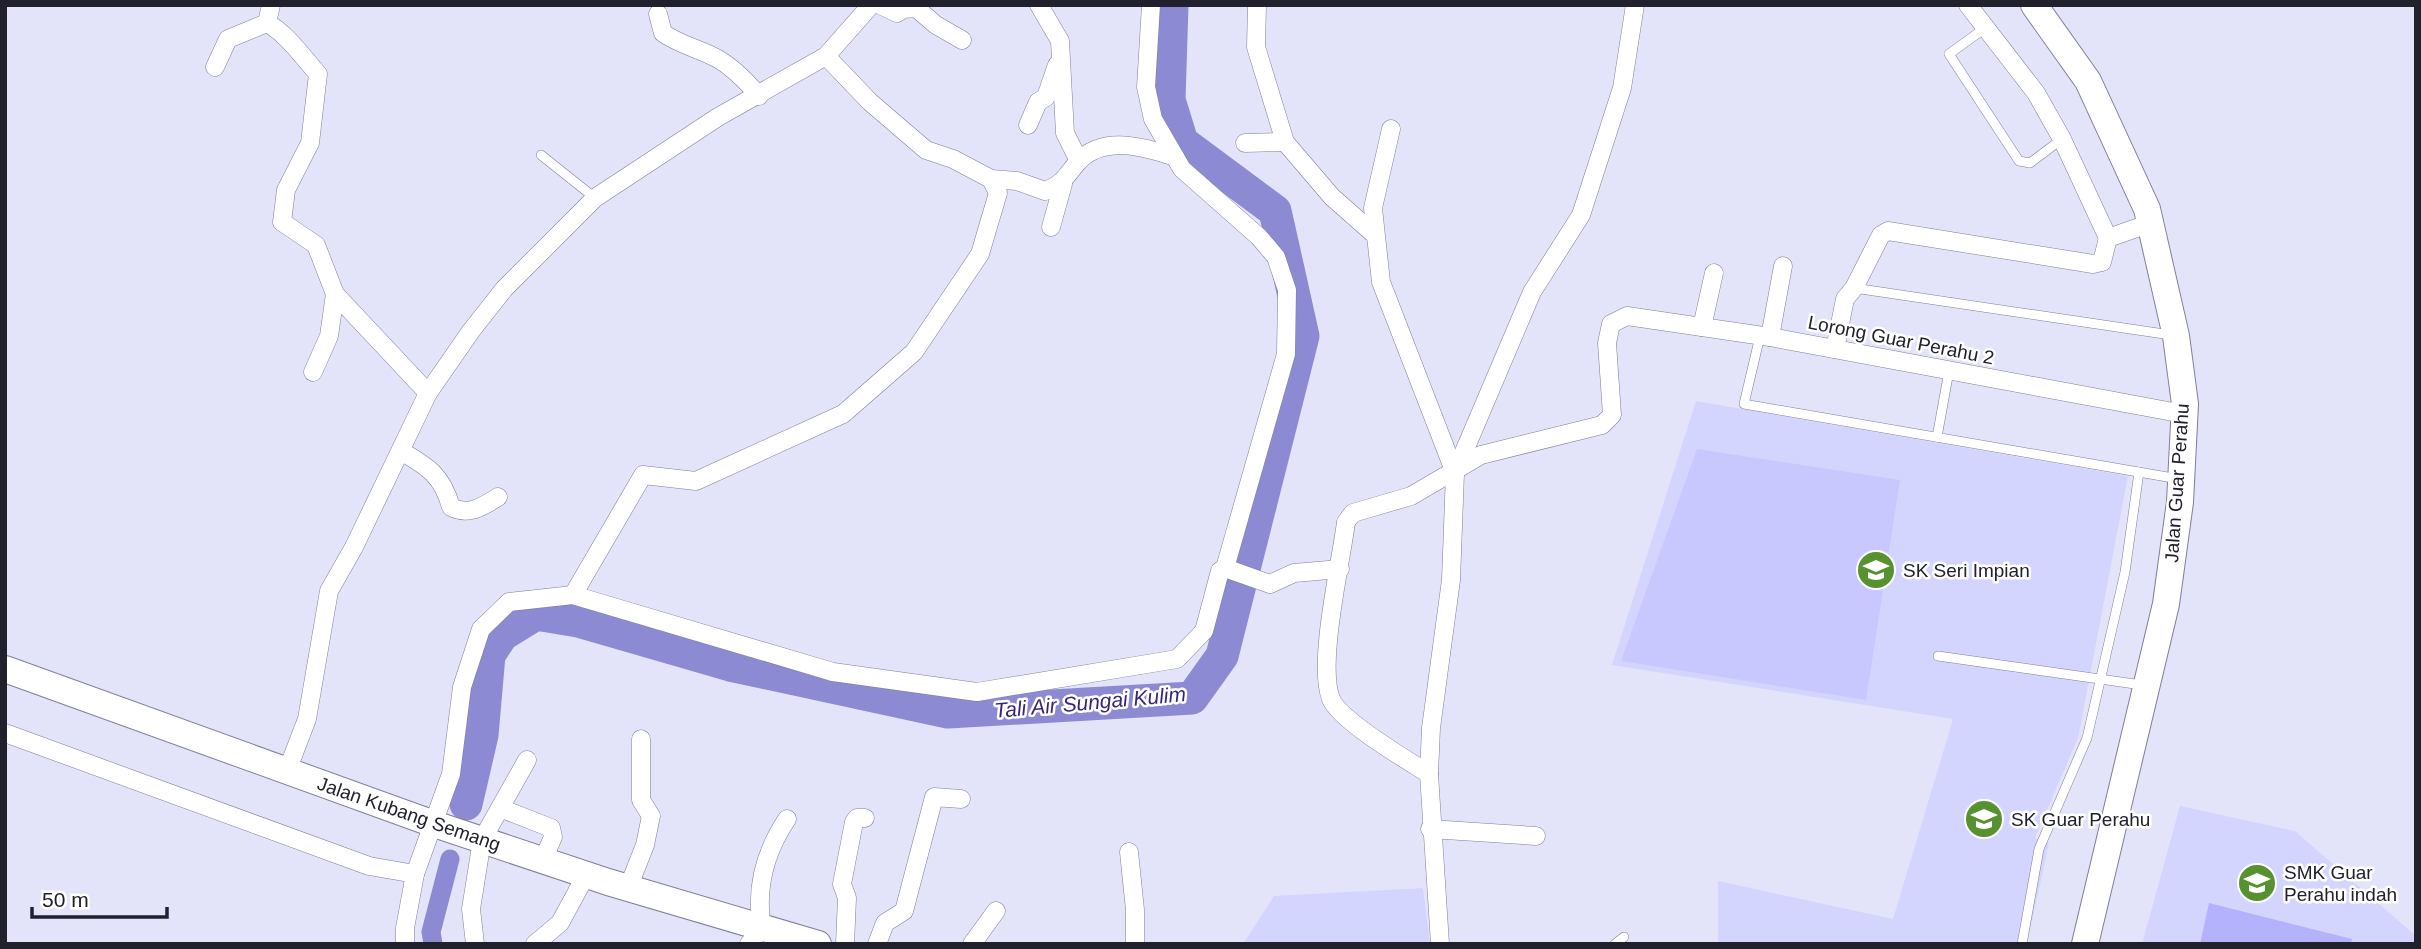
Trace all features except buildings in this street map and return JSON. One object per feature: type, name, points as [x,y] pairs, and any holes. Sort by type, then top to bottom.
[{"type":"street","points":[[287,771],[307,719],[329,591],[354,547],[428,393],[504,289],[595,198],[707,124],[826,56],[871,5]]},
{"type":"street","points":[[880,5],[897,13],[916,8],[936,25],[962,40]]},
{"type":"street","points":[[1039,5],[1060,41],[1065,133],[1079,161]]},
{"type":"street","points":[[1151,5],[1146,86],[1153,119],[1182,169],[1259,237],[1276,257],[1287,290],[1286,354],[1229,569]]},
{"type":"street","points":[[1257,5],[1256,47],[1285,142],[1332,197],[1374,234]]},
{"type":"street","points":[[1440,944],[1430,829],[1429,774],[1431,728],[1451,580],[1455,472],[1532,292],[1581,215],[1622,88],[1635,5]]},
{"type":"street","points":[[1835,349],[1845,299],[1854,288],[1881,235],[1888,231],[2093,264],[2102,262],[2108,238],[2062,139],[2036,93],[1968,5]]},
{"type":"street","name":"Jalan Guar Perahu","points":[[2034,5],[2088,81],[2151,223],[2176,336],[2184,414],[2181,479],[2166,604],[2085,944]]},
{"type":"street","points":[[215,67],[228,40],[269,14],[291,47],[318,74],[310,143],[286,190],[282,222],[316,245],[335,294],[428,393]]},
{"type":"street","points":[[657,14],[663,33],[678,43],[718,59],[746,80],[759,96]]},
{"type":"street","points":[[1028,125],[1038,102],[1046,97],[1056,77],[1060,41]]},
{"type":"street","points":[[826,56],[870,102],[916,143],[991,179],[1017,181],[1045,191],[1063,184]]},
{"type":"street","points":[[1391,130],[1373,208],[1381,282],[1455,472]]},
{"type":"street","points":[[1245,143],[1285,142]]},
{"type":"street","points":[[1051,227],[1063,184],[1079,161],[1102,147],[1139,145],[1175,157]]},
{"type":"street","points":[[573,595],[643,475],[696,481],[750,458],[844,414],[914,352],[980,254],[998,193],[991,179]]},
{"type":"street","points":[[2108,238],[2151,223]]},
{"type":"street","points":[[1765,337],[1783,266]]},
{"type":"street","points":[[1702,327],[1714,273]]},
{"type":"street","points":[[313,372],[329,336],[335,294]]},
{"type":"street","name":"Lorong Guar Perahu 2","points":[[1455,472],[1482,455],[1602,425],[1612,415],[1607,343],[1611,324],[1627,316],[1835,349],[2184,414]]},
{"type":"street","points":[[401,451],[427,466],[445,485],[451,507],[462,512],[481,508],[498,497]]},
{"type":"street","points":[[1429,774],[1352,722],[1331,700],[1327,660],[1346,522],[1353,513],[1411,496],[1455,472]]},
{"type":"street","points":[[405,944],[405,928],[415,874],[451,774],[462,687],[481,629],[509,603],[573,595],[832,672],[977,692],[1177,659],[1204,631],[1220,570],[1229,569],[1270,584],[1294,573],[1340,569]]},
{"type":"street","name":"Jalan Kubang Semang","points":[[5,669],[434,824],[628,888],[755,936],[818,944]]},
{"type":"street","points":[[5,733],[369,866],[415,874]]},
{"type":"street","points":[[628,888],[645,845],[651,816],[641,800],[641,739]]},
{"type":"street","points":[[475,944],[471,909],[482,840],[527,760]]},
{"type":"street","points":[[877,944],[885,923],[904,911],[934,797],[961,799]]},
{"type":"street","points":[[500,808],[551,828],[553,837],[543,860]]},
{"type":"street","points":[[845,944],[847,898],[842,884],[844,867],[854,822],[857,818],[865,818]]},
{"type":"street","points":[[755,936],[763,871],[772,843],[787,819]]},
{"type":"street","points":[[1430,829],[1536,836]]},
{"type":"street","points":[[1129,852],[1135,910],[1135,944]]},
{"type":"street","points":[[535,944],[559,923],[586,874]]},
{"type":"street","points":[[972,944],[996,911]]},
{"type":"lane","points":[[1985,28],[1949,54],[2019,161],[2030,163],[2062,139]]},
{"type":"lane","points":[[541,155],[595,198]]},
{"type":"lane","points":[[1854,288],[2176,336]]},
{"type":"lane","points":[[1765,337],[1744,404],[2181,479]]},
{"type":"lane","points":[[1937,437],[1949,371]]},
{"type":"lane","points":[[2022,944],[2039,849],[2087,738],[2125,572],[2139,472]]},
{"type":"lane","points":[[1938,656],[2147,686]]},
{"type":"lane","points":[[1615,944],[1624,937]]},
{"type":"shaded area","name":"SK Seri Impian","points":[[1696,401],[2128,476],[2078,738],[2035,838],[2049,843],[2027,944],[1718,944],[1718,881],[1893,919],[1953,719],[1612,665]]},
{"type":"shaded area","points":[[1697,449],[1900,480],[1866,700],[1621,661]]},
{"type":"shaded area","name":"SMK Guar Perahu indah","points":[[2180,806],[2295,831],[2416,936],[2416,944],[2142,944]]},
{"type":"shaded area","points":[[1423,888],[1430,944],[1243,944],[1274,896]]},
{"type":"waterway","name":"Tali Air Sungai Kulim","points":[[466,804],[482,735],[489,655],[502,635],[536,614],[578,621],[730,665],[948,712],[1192,698],[1222,656],[1303,336],[1275,211],[1182,142],[1169,100],[1172,5]]},
{"type":"waterway","name":"Tali Air Sungai Kulim","points":[[433,944],[431,932],[450,859]]},
{"type":"place","name":"SK Seri Impian","points":[[1876,570]]},
{"type":"place","name":"SK Guar Perahu","points":[[1984,819]]},
{"type":"place","name":"SMK Guar Perahu indah","points":[[2257,883]]}]
